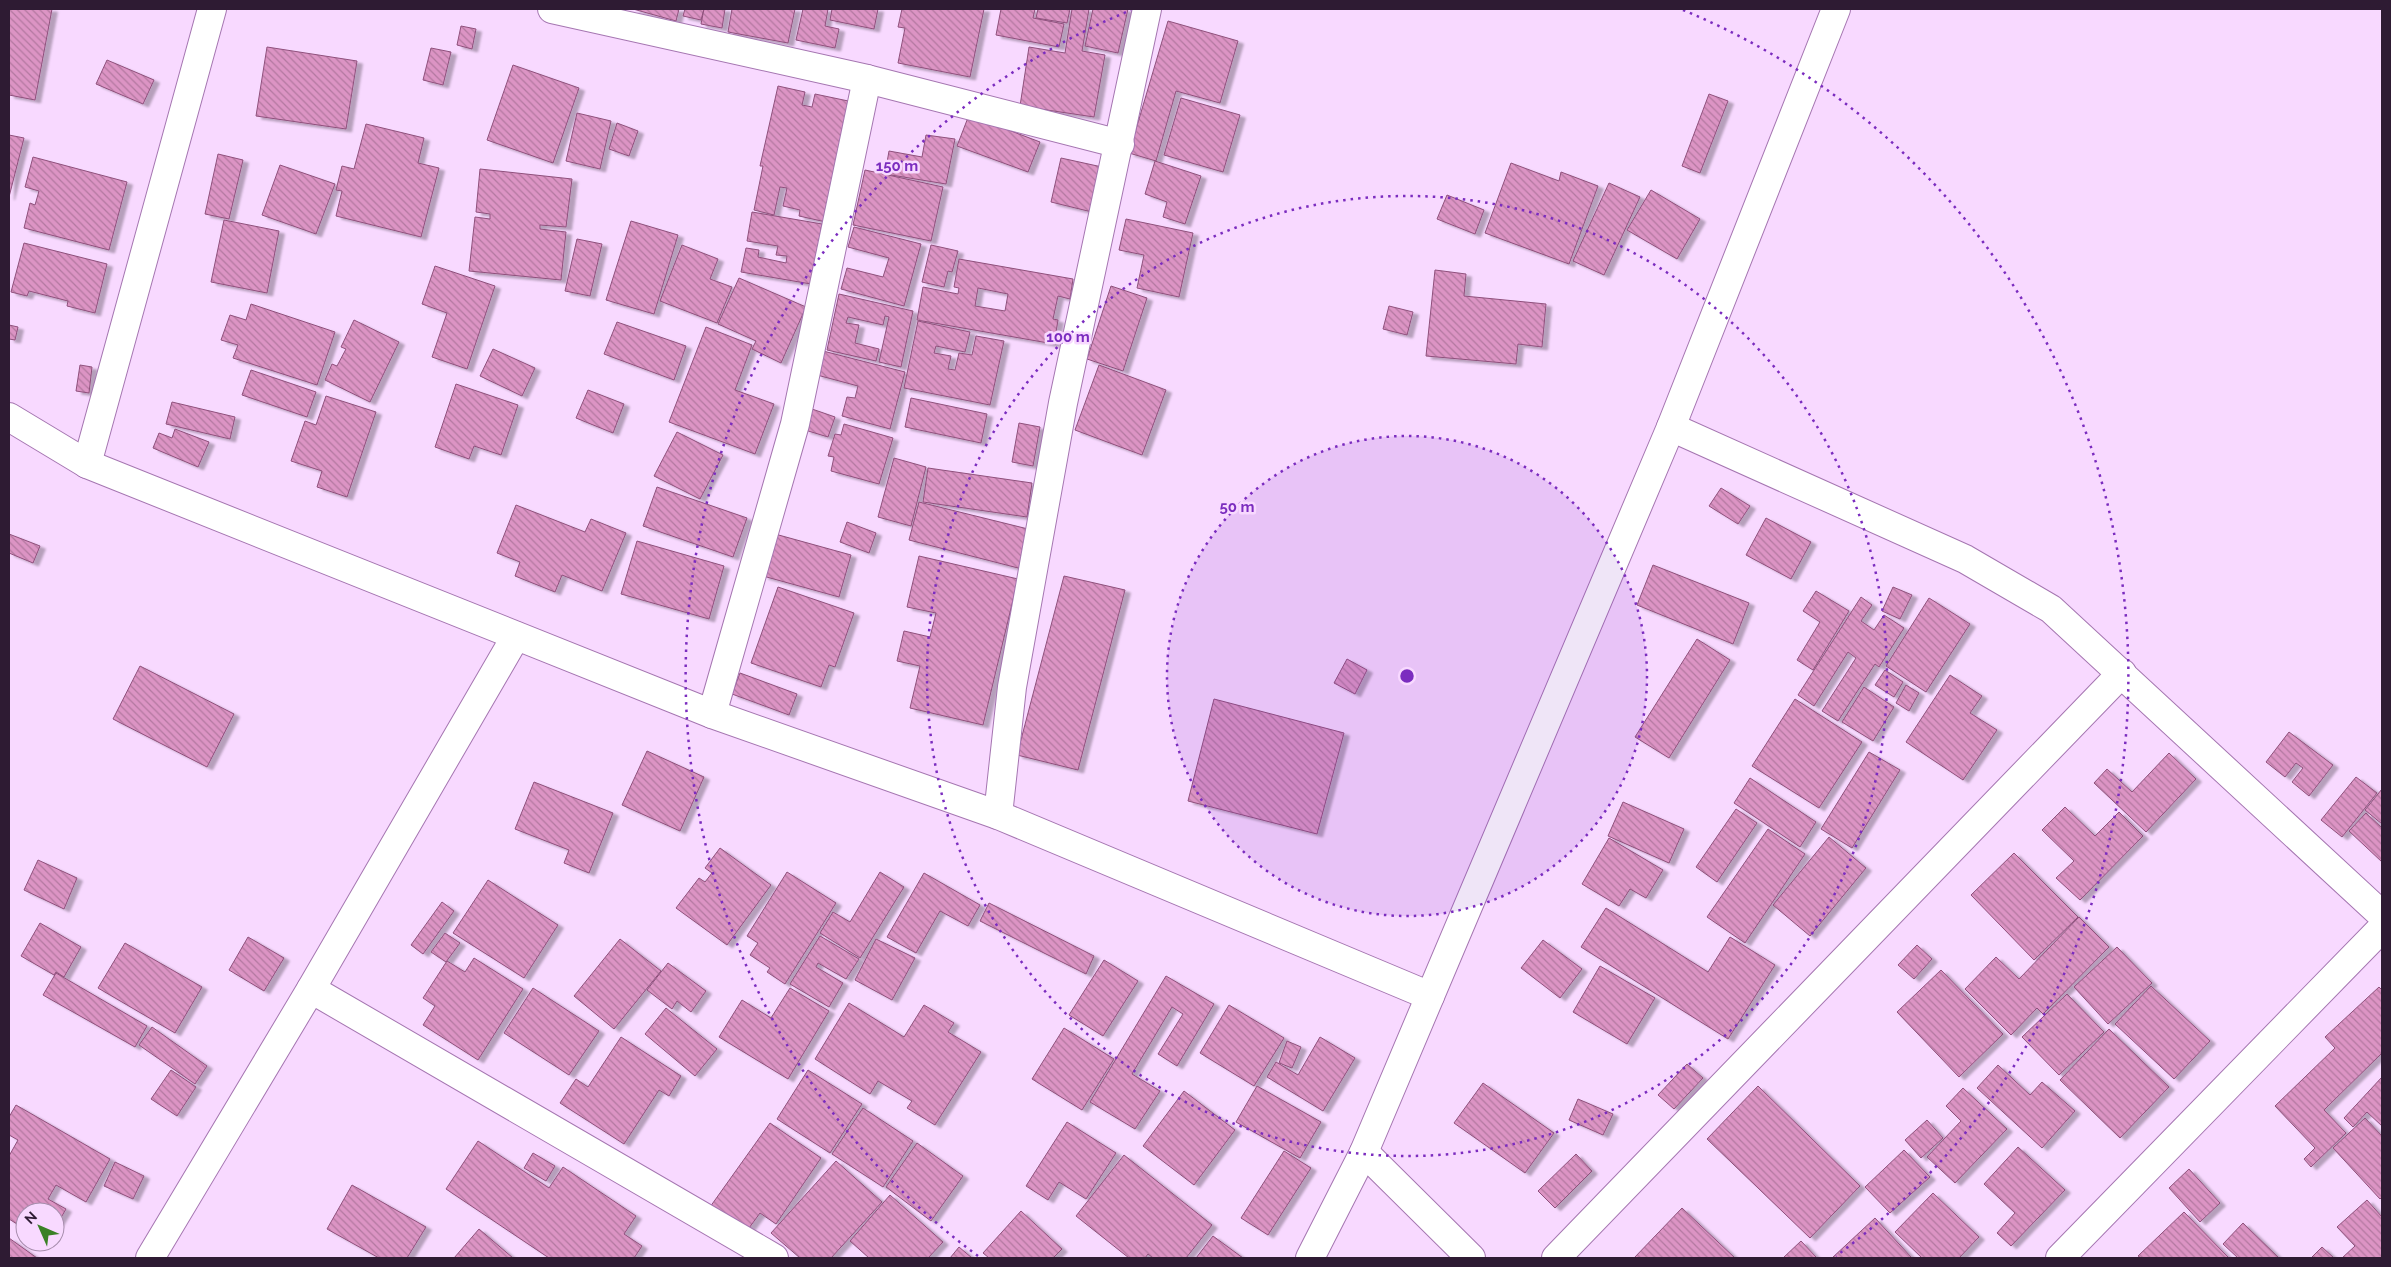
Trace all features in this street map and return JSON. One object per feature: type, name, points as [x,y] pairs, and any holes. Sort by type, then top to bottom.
[{"type":"street","points":[[87,464],[212,9]]},
{"type":"street","points":[[552,9],[867,78],[1120,144]]},
{"type":"street","points":[[998,814],[1012,687],[1063,402],[1120,144],[1147,9]]},
{"type":"street","points":[[1310,1258],[1364,1152],[1671,427],[1836,9]]},
{"type":"street","points":[[712,714],[795,424],[867,78]]},
{"type":"street","points":[[9,417],[87,464],[712,714],[998,814],[1430,996]]},
{"type":"street","points":[[1671,427],[1966,559],[2051,609],[2382,915]]},
{"type":"street","points":[[150,1258],[311,990],[516,636]]},
{"type":"street","points":[[1556,1258],[2122,673]]},
{"type":"street","points":[[2060,1258],[2382,928]]},
{"type":"street","points":[[311,990],[774,1258]]},
{"type":"street","points":[[1364,1152],[1471,1258]]},
{"type":"building","points":[[9,9],[52,9],[35,100],[9,95]]},
{"type":"building","points":[[633,9],[679,9],[676,21]]},
{"type":"building","points":[[685,9],[704,9],[701,20],[683,16]]},
{"type":"building","points":[[704,9],[725,9],[722,28],[701,24]]},
{"type":"building","points":[[732,9],[795,9],[788,43],[728,32]]},
{"type":"building","points":[[803,9],[828,9],[825,26],[839,29],[835,48],[796,40]]},
{"type":"building","points":[[832,9],[878,9],[874,29],[830,20]]},
{"type":"building","points":[[902,9],[984,9],[970,77],[898,63],[905,28],[898,27]]},
{"type":"building","points":[[1001,9],[1035,9],[1033,18],[1064,24],[1059,47],[996,35]]},
{"type":"building","points":[[1038,9],[1070,9],[1067,23],[1036,18]]},
{"type":"building","points":[[1072,9],[1089,9],[1082,51],[1105,55],[1094,117],[1020,106],[1029,47],[1065,53]]},
{"type":"building","points":[[1093,9],[1128,9],[1118,53],[1085,46]]},
{"type":"building","points":[[1168,21],[1238,41],[1220,103],[1176,91],[1156,161],[1129,153]]},
{"type":"building","points":[[461,26],[476,29],[472,49],[457,45]]},
{"type":"building","points":[[267,47],[357,61],[346,129],[256,116]]},
{"type":"building","points":[[431,48],[451,52],[443,85],[423,80]]},
{"type":"building","points":[[107,60],[154,80],[143,104],[96,84]]},
{"type":"building","points":[[513,65],[579,88],[553,163],[487,140]]},
{"type":"building","points":[[778,86],[805,92],[802,105],[812,107],[815,94],[853,102],[826,222],[799,216],[800,210],[783,206],[787,188],[780,187],[774,215],[754,210],[763,166],[760,166]]},
{"type":"building","points":[[1709,94],[1728,101],[1700,173],[1682,166]]},
{"type":"building","points":[[1181,98],[1240,115],[1223,172],[1164,155]]},
{"type":"building","points":[[577,113],[611,121],[600,169],[566,161]]},
{"type":"building","points":[[969,115],[1040,142],[1028,172],[957,146]]},
{"type":"building","points":[[617,123],[638,131],[629,156],[609,149]]},
{"type":"building","points":[[366,124],[424,138],[418,163],[439,168],[421,237],[336,216],[342,191],[336,190],[342,166],[354,169]]},
{"type":"building","points":[[9,135],[24,138],[9,197]]},
{"type":"building","points":[[926,135],[955,139],[946,184],[885,174],[889,151],[922,157]]},
{"type":"building","points":[[218,154],[243,160],[229,219],[205,214]]},
{"type":"building","points":[[33,157],[127,182],[109,250],[24,228],[30,203],[35,205],[39,191],[25,187]]},
{"type":"building","points":[[1061,158],[1102,167],[1092,212],[1051,202]]},
{"type":"building","points":[[1155,161],[1201,176],[1185,224],[1163,217],[1167,202],[1145,194]]},
{"type":"building","points":[[1511,163],[1559,181],[1561,172],[1598,186],[1569,264],[1485,233]]},
{"type":"building","points":[[280,165],[335,184],[316,234],[262,215]]},
{"type":"building","points":[[480,169],[572,179],[566,227],[540,225],[540,229],[566,232],[561,280],[469,271],[475,217],[490,219],[490,214],[476,212]]},
{"type":"building","points":[[865,170],[943,187],[931,241],[853,225]]},
{"type":"building","points":[[1609,183],[1640,197],[1604,275],[1573,261]]},
{"type":"building","points":[[1651,190],[1700,219],[1677,259],[1627,230]]},
{"type":"building","points":[[1447,195],[1484,210],[1475,234],[1437,219]]},
{"type":"building","points":[[752,212],[822,224],[811,284],[741,272],[746,248],[759,250],[758,257],[786,263],[787,256],[776,255],[778,246],[747,241]]},
{"type":"building","points":[[1126,219],[1193,233],[1179,297],[1137,288],[1144,255],[1119,250]]},
{"type":"building","points":[[224,220],[279,231],[267,293],[211,282]]},
{"type":"building","points":[[631,221],[678,235],[654,314],[606,300]]},
{"type":"building","points":[[854,227],[921,244],[904,306],[841,289],[847,268],[883,277],[889,258],[848,247]]},
{"type":"building","points":[[577,239],[602,244],[590,296],[565,291]]},
{"type":"building","points":[[24,243],[107,264],[95,313],[67,306],[68,301],[29,291],[27,296],[11,292]]},
{"type":"building","points":[[682,245],[718,259],[710,279],[732,287],[717,323],[660,301]]},
{"type":"building","points":[[931,245],[958,251],[952,272],[948,271],[944,287],[922,282]]},
{"type":"building","points":[[959,259],[1073,279],[1070,299],[1058,296],[1053,319],[1058,320],[1054,344],[917,320],[923,287],[958,294],[959,288],[954,287]],"holes":[[[978,288],[1008,294],[1005,311],[975,306]]]},
{"type":"building","points":[[435,266],[495,286],[467,369],[432,357],[447,313],[422,304]]},
{"type":"building","points":[[1435,270],[1466,274],[1464,296],[1546,304],[1542,347],[1518,344],[1516,364],[1426,356]]},
{"type":"building","points":[[739,278],[806,307],[781,363],[752,349],[756,341],[718,324]]},
{"type":"building","points":[[1111,286],[1147,298],[1123,371],[1087,359]]},
{"type":"building","points":[[839,294],[913,311],[901,367],[879,362],[889,317],[885,316],[883,325],[848,317],[846,323],[859,325],[855,343],[879,349],[876,361],[827,350]]},
{"type":"building","points":[[251,304],[335,332],[317,385],[233,358],[238,345],[221,340],[230,315],[246,320]]},
{"type":"building","points":[[1389,306],[1413,312],[1407,335],[1383,329]]},
{"type":"building","points":[[354,320],[399,342],[370,402],[325,380],[332,364],[337,366],[346,349],[341,347]]},
{"type":"building","points":[[918,321],[970,332],[965,352],[936,346],[934,353],[951,356],[948,369],[955,370],[959,353],[972,355],[976,336],[1004,341],[990,405],[904,388]]},
{"type":"building","points":[[617,322],[686,346],[674,380],[604,354]]},
{"type":"building","points":[[9,325],[18,327],[15,340],[9,339]]},
{"type":"building","points":[[706,327],[752,345],[735,390],[774,404],[755,454],[669,422]]},
{"type":"building","points":[[493,349],[535,368],[522,396],[480,376]]},
{"type":"building","points":[[823,351],[905,372],[890,429],[842,416],[847,397],[855,398],[858,386],[817,375]]},
{"type":"building","points":[[80,365],[92,367],[89,393],[76,391]]},
{"type":"building","points":[[1099,365],[1166,390],[1142,455],[1075,430]]},
{"type":"building","points":[[251,370],[316,392],[307,417],[242,395]]},
{"type":"building","points":[[456,384],[518,405],[501,455],[474,446],[469,459],[435,447]]},
{"type":"building","points":[[588,390],[624,404],[613,433],[576,418]]},
{"type":"building","points":[[326,396],[376,412],[347,497],[317,487],[322,471],[291,461],[305,421],[316,425]]},
{"type":"building","points":[[911,398],[987,414],[981,443],[905,427]]},
{"type":"building","points":[[172,402],[235,417],[230,439],[166,424]]},
{"type":"building","points":[[812,409],[835,417],[828,437],[805,430]]},
{"type":"building","points":[[1019,423],[1040,427],[1033,466],[1012,462]]},
{"type":"building","points":[[844,424],[893,438],[879,484],[831,471],[834,457],[828,456],[835,434],[841,435]]},
{"type":"building","points":[[175,429],[209,442],[198,467],[153,448],[159,433],[172,438]]},
{"type":"building","points":[[677,432],[723,455],[700,499],[654,476]]},
{"type":"building","points":[[894,458],[926,467],[911,526],[878,517]]},
{"type":"building","points":[[928,468],[1032,483],[1027,517],[923,502]]},
{"type":"building","points":[[657,487],[747,518],[733,557],[643,526]]},
{"type":"building","points":[[1721,488],[1750,506],[1738,524],[1709,506]]},
{"type":"building","points":[[919,502],[1032,530],[1022,569],[909,540]]},
{"type":"building","points":[[516,505],[585,532],[591,519],[626,533],[602,591],[562,575],[555,592],[515,576],[520,562],[497,553]]},
{"type":"building","points":[[1766,518],[1811,542],[1791,579],[1746,555]]},
{"type":"building","points":[[847,522],[876,533],[869,553],[840,542]]},
{"type":"building","points":[[9,534],[40,546],[33,563],[9,553]]},
{"type":"building","points":[[775,534],[851,555],[839,597],[763,576]]},
{"type":"building","points":[[637,541],[724,566],[709,619],[621,594]]},
{"type":"building","points":[[919,556],[1018,579],[983,725],[910,708],[920,666],[897,661],[904,631],[930,637],[936,613],[907,607]]},
{"type":"building","points":[[1653,565],[1749,603],[1733,644],[1637,605]]},
{"type":"building","points":[[1064,576],[1125,590],[1078,770],[1017,755]]},
{"type":"building","points":[[778,587],[854,613],[835,667],[829,665],[821,687],[751,663]]},
{"type":"building","points":[[1893,587],[1912,595],[1900,619],[1882,611]]},
{"type":"building","points":[[1816,591],[1849,611],[1813,670],[1797,660],[1820,622],[1803,611]]},
{"type":"building","points":[[1861,597],[1872,605],[1861,621],[1874,630],[1884,615],[1904,628],[1879,667],[1875,664],[1838,721],[1822,711],[1856,658],[1848,652],[1814,706],[1798,695]]},
{"type":"building","points":[[1929,598],[1970,624],[1926,692],[1886,666]]},
{"type":"building","points":[[1697,639],[1730,660],[1669,758],[1635,737]]},
{"type":"building","points":[[1347,659],[1367,670],[1355,694],[1334,683]]},
{"type":"building","points":[[140,666],[234,714],[207,767],[113,719]]},
{"type":"building","points":[[1885,670],[1903,682],[1894,697],[1875,685]]},
{"type":"building","points":[[740,673],[797,694],[789,715],[732,694]]},
{"type":"building","points":[[1950,675],[1982,696],[1970,713],[1997,730],[1963,780],[1906,742]]},
{"type":"building","points":[[1906,685],[1919,693],[1909,711],[1896,703]]},
{"type":"building","points":[[1864,687],[1894,707],[1873,741],[1842,722]]},
{"type":"building","points":[[1214,699],[1344,733],[1317,834],[1188,801]]},
{"type":"building","points":[[1795,699],[1862,742],[1819,808],[1752,766]]},
{"type":"building","points":[[2289,732],[2333,765],[2309,796],[2292,782],[2303,768],[2296,763],[2285,777],[2266,762]]},
{"type":"building","points":[[647,751],[704,777],[680,831],[622,805]]},
{"type":"building","points":[[1869,752],[1900,770],[1852,848],[1821,829]]},
{"type":"building","points":[[2169,753],[2196,779],[2146,832],[2094,783],[2107,769],[2132,792]]},
{"type":"building","points":[[2356,777],[2377,793],[2342,837],[2321,820]]},
{"type":"building","points":[[1750,778],[1816,822],[1800,847],[1734,803]]},
{"type":"building","points":[[534,782],[613,813],[589,873],[564,863],[569,850],[515,829]]},
{"type":"building","points":[[2382,789],[2382,824],[2365,810]]},
{"type":"building","points":[[1623,802],[1684,829],[1669,863],[1608,836]]},
{"type":"building","points":[[2065,807],[2095,836],[2119,812],[2143,836],[2080,900],[2056,878],[2074,861],[2042,830]]},
{"type":"building","points":[[1736,809],[1757,823],[1717,882],[1696,867]]},
{"type":"building","points":[[2366,813],[2382,828],[2382,862],[2349,831]]},
{"type":"building","points":[[1768,829],[1805,854],[1745,943],[1707,917]]},
{"type":"building","points":[[1829,837],[1866,868],[1810,936],[1773,905]]},
{"type":"building","points":[[1609,838],[1663,870],[1646,898],[1630,889],[1619,906],[1582,884]]},
{"type":"building","points":[[720,848],[771,885],[727,945],[676,908],[699,878],[705,882],[712,873],[705,868]]},
{"type":"building","points":[[2014,853],[2078,917],[2034,960],[1971,895]]},
{"type":"building","points":[[38,860],[77,878],[64,909],[24,890]]},
{"type":"building","points":[[787,872],[836,903],[785,984],[767,972],[770,968],[750,955],[758,943],[747,936]]},
{"type":"building","points":[[880,872],[904,887],[860,958],[820,933],[833,912],[850,922]]},
{"type":"building","points":[[924,873],[980,905],[968,926],[940,911],[916,953],[887,937]]},
{"type":"building","points":[[488,880],[558,925],[524,978],[453,933]]},
{"type":"building","points":[[442,902],[454,911],[423,954],[411,945]]},
{"type":"building","points":[[989,903],[1094,956],[1086,974],[980,921]]},
{"type":"building","points":[[1606,908],[1708,972],[1730,937],[1775,965],[1728,1039],[1581,947]]},
{"type":"building","points":[[2079,917],[2109,947],[2043,1014],[2037,1008],[2011,1035],[1965,989],[1996,957],[2019,979]]},
{"type":"building","points":[[40,923],[81,947],[64,977],[56,972],[54,975],[21,956]]},
{"type":"building","points":[[445,933],[460,943],[446,962],[431,952]]},
{"type":"building","points":[[820,936],[859,959],[846,979],[818,963],[816,967],[843,983],[829,1007],[790,984]]},
{"type":"building","points":[[248,937],[284,958],[264,991],[229,970]]},
{"type":"building","points":[[620,939],[661,971],[614,1029],[574,996]]},
{"type":"building","points":[[876,939],[915,958],[892,1000],[855,980]]},
{"type":"building","points":[[1543,940],[1582,969],[1560,998],[1521,968]]},
{"type":"building","points":[[125,943],[202,987],[175,1033],[98,988]]},
{"type":"building","points":[[1917,945],[1932,959],[1914,979],[1898,965]]},
{"type":"building","points":[[2117,947],[2152,983],[2108,1024],[2074,987]]},
{"type":"building","points":[[474,958],[523,989],[478,1060],[423,1025],[435,1006],[423,998],[447,961],[465,972]]},
{"type":"building","points":[[1104,960],[1138,981],[1103,1036],[1069,1015]]},
{"type":"building","points":[[668,963],[706,991],[691,1012],[677,1001],[672,1009],[647,990]]},
{"type":"building","points":[[1600,966],[1655,998],[1627,1044],[1573,1012]]},
{"type":"building","points":[[1941,970],[2003,1034],[1959,1077],[1897,1012]]},
{"type":"building","points":[[56,973],[147,1026],[135,1047],[43,995]]},
{"type":"building","points":[[1166,976],[1214,1004],[1177,1066],[1158,1054],[1183,1014],[1172,1007],[1132,1074],[1160,1091],[1135,1129],[1090,1102]]},
{"type":"building","points":[[2151,986],[2210,1041],[2174,1079],[2115,1024]]},
{"type":"building","points":[[2379,987],[2382,990],[2382,1053],[2324,1110],[2346,1133],[2311,1167],[2304,1159],[2315,1148],[2275,1106],[2335,1048],[2325,1037]]},
{"type":"building","points":[[533,988],[599,1031],[569,1075],[504,1033]]},
{"type":"building","points":[[790,988],[829,1011],[788,1079],[719,1037],[742,1000],[771,1018]]},
{"type":"building","points":[[2067,994],[2104,1032],[2059,1075],[2022,1037]]},
{"type":"building","points":[[849,1003],[904,1037],[924,1005],[954,1023],[948,1032],[981,1052],[935,1125],[907,1108],[912,1101],[878,1081],[870,1094],[815,1059]]},
{"type":"building","points":[[1229,1005],[1284,1038],[1254,1086],[1200,1053]]},
{"type":"building","points":[[666,1008],[717,1049],[695,1076],[645,1034]]},
{"type":"building","points":[[152,1027],[207,1066],[195,1084],[139,1045]]},
{"type":"building","points":[[1064,1028],[1114,1059],[1082,1110],[1032,1079]]},
{"type":"building","points":[[2109,1029],[2169,1087],[2120,1138],[2060,1080]]},
{"type":"building","points":[[621,1037],[681,1076],[669,1096],[659,1090],[624,1144],[560,1103],[576,1079],[588,1087]]},
{"type":"building","points":[[1320,1037],[1355,1058],[1323,1111],[1267,1077],[1276,1062],[1298,1075]]},
{"type":"building","points":[[1287,1041],[1301,1047],[1292,1068],[1279,1063]]},
{"type":"building","points":[[1687,1064],[1703,1078],[1674,1109],[1658,1095]]},
{"type":"building","points":[[1998,1065],[2030,1095],[2042,1082],[2075,1111],[2042,1148],[1977,1088]]},
{"type":"building","points":[[171,1070],[196,1087],[177,1116],[151,1099]]},
{"type":"building","points":[[808,1070],[862,1104],[830,1153],[777,1119]]},
{"type":"building","points":[[2382,1077],[2382,1126],[2367,1112],[2353,1127],[2344,1118]]},
{"type":"building","points":[[1483,1083],[1554,1133],[1525,1173],[1454,1123]]},
{"type":"building","points":[[1257,1086],[1321,1122],[1300,1158],[1236,1122]]},
{"type":"building","points":[[1758,1086],[1860,1186],[1810,1238],[1707,1139]]},
{"type":"building","points":[[1963,1088],[2007,1129],[1955,1183],[1927,1157],[1961,1121],[1946,1106]]},
{"type":"building","points":[[1184,1091],[1235,1130],[1194,1185],[1143,1146]]},
{"type":"building","points":[[1578,1099],[1613,1114],[1603,1135],[1569,1120]]},
{"type":"building","points":[[16,1105],[110,1159],[86,1202],[56,1185],[48,1199],[53,1202],[15,1202],[15,1223],[9,1219],[9,1156],[18,1140],[9,1135],[9,1117]]},
{"type":"building","points":[[863,1108],[913,1141],[883,1187],[832,1154]]},
{"type":"building","points":[[2365,1118],[2382,1136],[2382,1197],[2380,1199],[2333,1148]]},
{"type":"building","points":[[1927,1120],[1943,1138],[1921,1158],[1905,1140]]},
{"type":"building","points":[[1067,1122],[1116,1153],[1086,1199],[1059,1182],[1048,1200],[1026,1186]]},
{"type":"building","points":[[770,1123],[821,1158],[776,1224],[760,1213],[741,1239],[705,1214]]},
{"type":"building","points":[[478,1141],[549,1188],[563,1167],[636,1216],[624,1234],[642,1246],[634,1258],[549,1258],[446,1189]]},
{"type":"building","points":[[917,1143],[963,1176],[931,1221],[886,1187]]},
{"type":"building","points":[[2018,1147],[2065,1190],[2011,1246],[1997,1233],[2015,1213],[1984,1184]]},
{"type":"building","points":[[1904,1150],[1930,1177],[1890,1213],[1865,1187]]},
{"type":"building","points":[[1284,1151],[1311,1168],[1268,1235],[1241,1218]]},
{"type":"building","points":[[533,1153],[555,1166],[546,1181],[524,1168]]},
{"type":"building","points":[[1576,1154],[1592,1171],[1555,1208],[1538,1191]]},
{"type":"building","points":[[1124,1155],[1212,1225],[1186,1258],[1153,1258],[1148,1254],[1145,1258],[1129,1258],[1076,1216]]},
{"type":"building","points":[[836,1161],[882,1202],[831,1258],[800,1258],[771,1233]]},
{"type":"building","points":[[115,1162],[144,1176],[133,1199],[104,1186]]},
{"type":"building","points":[[2189,1169],[2220,1203],[2200,1222],[2169,1188]]},
{"type":"building","points":[[352,1185],[426,1227],[407,1258],[379,1258],[327,1229]]},
{"type":"building","points":[[1933,1193],[1979,1237],[1959,1258],[1922,1258],[1895,1232]]},
{"type":"building","points":[[890,1195],[943,1242],[928,1258],[869,1258],[850,1241]]},
{"type":"building","points":[[2367,1200],[2382,1217],[2382,1258],[2342,1258],[2355,1246],[2337,1227]]},
{"type":"building","points":[[1682,1208],[1735,1258],[1634,1258]]},
{"type":"building","points":[[1021,1211],[1062,1249],[1053,1258],[989,1258],[983,1253]]},
{"type":"building","points":[[2184,1212],[2229,1258],[2141,1258],[2138,1256]]},
{"type":"building","points":[[1875,1218],[1912,1258],[1832,1258]]},
{"type":"building","points":[[2243,1223],[2279,1258],[2238,1258],[2223,1244]]},
{"type":"building","points":[[479,1229],[513,1258],[454,1258]]},
{"type":"building","points":[[1213,1236],[1243,1258],[1196,1258]]},
{"type":"building","points":[[9,1238],[15,1242],[15,1252],[29,1252],[37,1258],[9,1258]]},
{"type":"building","points":[[1801,1241],[1817,1258],[1783,1258]]},
{"type":"building","points":[[959,1247],[972,1258],[950,1258]]},
{"type":"building","points":[[2322,1247],[2334,1258],[2311,1258]]}]
